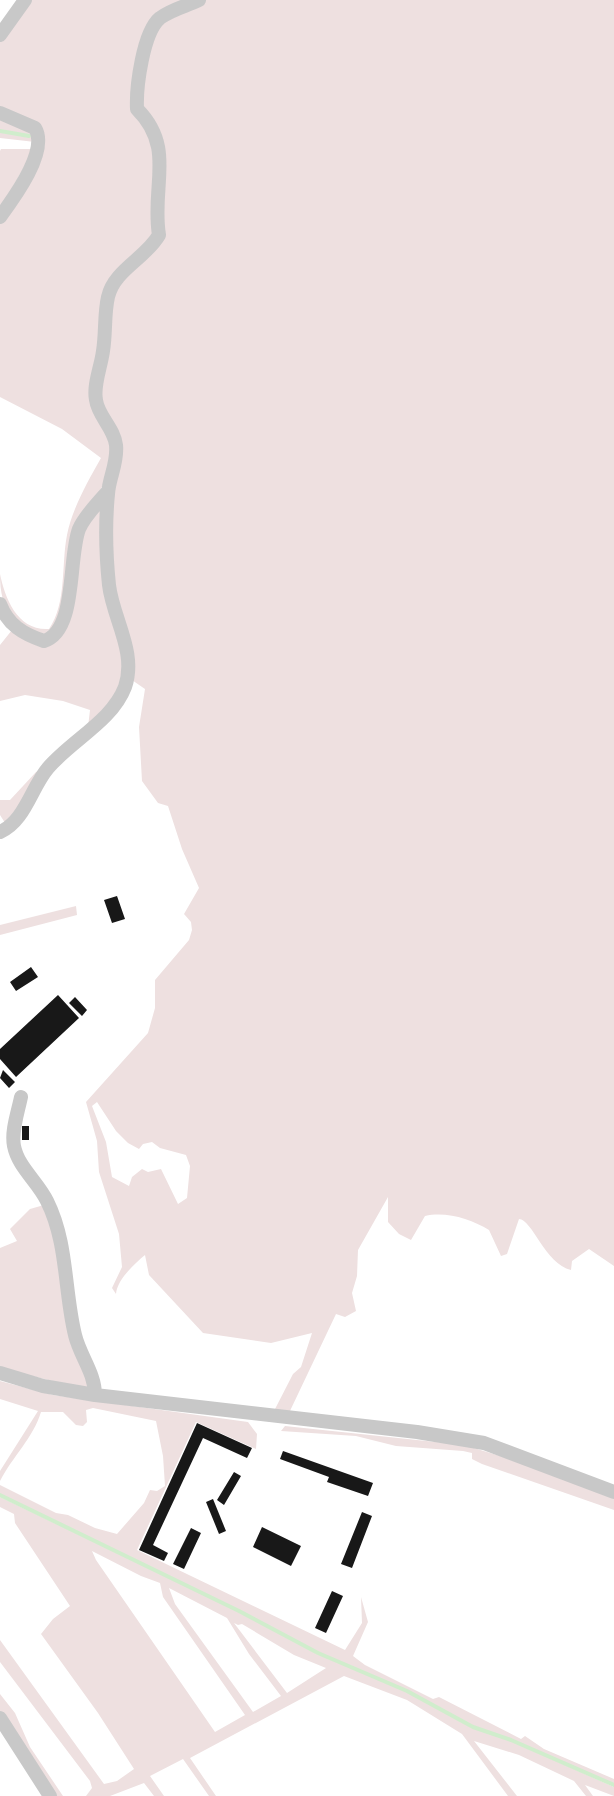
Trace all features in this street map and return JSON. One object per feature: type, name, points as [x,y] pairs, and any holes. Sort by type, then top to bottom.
[{"type":"street","points":[[0,35],[25,0]]},
{"type":"street","points":[[0,832],[16,820],[33,789],[64,749],[112,711],[126,685],[127,652],[109,585],[108,491],[116,459],[116,445],[112,431],[96,403],[95,391],[104,350],[108,296],[118,277],[146,254],[159,235],[156,214],[160,146],[157,134],[137,109],[136,96],[147,39],[159,19],[200,0]]},
{"type":"street","points":[[0,113],[35,128],[39,142],[29,170],[0,217]]},
{"type":"street","points":[[2,614],[32,637],[44,640],[54,638],[62,627],[66,611],[80,526],[108,491]]},
{"type":"street","points":[[21,1097],[13,1145],[48,1202],[55,1223],[66,1268],[75,1334],[95,1381],[95,1395]]},
{"type":"street","points":[[0,1373],[43,1386],[95,1395],[417,1432],[484,1443],[614,1492]]},
{"type":"street","points":[[0,1718],[50,1796]]},
{"type":"shaded area","points":[[29,0],[193,0],[157,17],[133,96],[154,135],[156,234],[116,276],[92,391],[110,432],[110,473],[92,504],[58,626],[44,637],[24,626],[10,614],[3,598],[0,574],[5,593],[21,619],[29,625],[49,629],[59,608],[69,525],[81,495],[101,458],[62,429],[0,397],[0,223],[43,142],[0,109],[0,41]]},
{"type":"shaded area","points":[[205,0],[614,0],[614,1266],[589,1249],[572,1261],[571,1270],[562,1266],[554,1260],[529,1226],[519,1219],[507,1254],[501,1256],[489,1230],[474,1222],[450,1215],[425,1216],[411,1240],[399,1234],[388,1222],[388,1197],[358,1250],[357,1276],[352,1293],[356,1311],[345,1317],[336,1314],[289,1413],[274,1411],[293,1374],[301,1367],[312,1333],[271,1343],[203,1333],[149,1275],[145,1255],[123,1278],[116,1294],[112,1288],[122,1267],[119,1234],[99,1172],[97,1141],[86,1102],[148,1033],[155,1008],[155,980],[189,940],[192,930],[191,922],[184,914],[199,888],[182,849],[168,806],[158,803],[142,781],[139,727],[145,689],[129,678],[114,602],[109,512],[119,460],[98,402],[113,288],[155,246],[160,176],[140,107],[146,55],[161,21]],"holes":[[[97,1102],[116,1131],[128,1143],[139,1149],[143,1144],[152,1142],[160,1148],[186,1155],[190,1166],[187,1198],[178,1204],[161,1169],[148,1172],[142,1169],[132,1177],[129,1186],[112,1177],[106,1142],[92,1106]]]},
{"type":"shaded area","points":[[0,117],[26,127],[35,142],[0,138],[0,131],[11,132],[0,130]]},
{"type":"shaded area","points":[[1,149],[34,149],[0,210],[0,151]]},
{"type":"shaded area","points":[[102,507],[125,668],[118,696],[88,727],[90,710],[63,701],[25,695],[0,701],[0,645],[12,630],[56,641],[84,528]]},
{"type":"shaded area","points":[[43,769],[7,826],[0,815],[0,800],[10,800],[36,772]]},
{"type":"shaded area","points":[[76,906],[77,915],[0,935],[0,925]]},
{"type":"shaded area","points":[[44,1205],[52,1227],[89,1390],[0,1368],[0,1248],[17,1241],[10,1229],[30,1209]]},
{"type":"shaded area","points":[[0,1381],[53,1395],[248,1422],[257,1434],[256,1449],[196,1422],[137,1550],[345,1650],[362,1623],[361,1597],[368,1622],[353,1656],[365,1665],[433,1699],[439,1697],[521,1739],[525,1736],[544,1749],[614,1779],[614,1784],[512,1739],[473,1726],[407,1690],[318,1653],[239,1610],[0,1494],[0,1485],[56,1513],[68,1515],[95,1528],[117,1534],[144,1503],[150,1490],[157,1491],[165,1486],[163,1456],[156,1421],[93,1408],[86,1410],[87,1422],[83,1426],[76,1425],[63,1412],[41,1412],[33,1430],[0,1481],[0,1471],[38,1411],[0,1399]]},
{"type":"shaded area","points":[[285,1426],[464,1445],[510,1459],[614,1498],[614,1510],[482,1464],[472,1459],[472,1453],[396,1446],[356,1436],[281,1431]]},
{"type":"shaded area","points":[[0,1497],[238,1611],[317,1654],[406,1691],[472,1728],[511,1741],[614,1787],[614,1796],[585,1785],[593,1796],[586,1796],[574,1781],[519,1755],[474,1741],[517,1796],[508,1796],[462,1734],[407,1700],[344,1676],[190,1758],[216,1796],[209,1796],[183,1759],[150,1776],[164,1796],[154,1796],[144,1783],[110,1796],[86,1796],[92,1788],[90,1781],[0,1662],[0,1640],[104,1784],[117,1781],[134,1769],[98,1713],[41,1634],[53,1619],[70,1606],[15,1523],[14,1514],[0,1507]],"holes":[[[92,1551],[160,1583],[163,1597],[245,1715],[215,1732]],[[169,1588],[227,1618],[249,1654],[281,1696],[253,1712],[175,1604]],[[234,1623],[242,1624],[294,1655],[326,1668],[287,1693]]]},
{"type":"shaded area","points":[[0,1694],[15,1713],[30,1747],[63,1796],[54,1796],[0,1713]]},
{"type":"building","points":[[117,896],[125,919],[112,923],[104,900]]},
{"type":"building","points":[[31,967],[38,977],[16,991],[10,982]]},
{"type":"building","points":[[58,995],[79,1018],[16,1077],[0,1059],[0,1049]]},
{"type":"building","points":[[75,997],[87,1010],[82,1016],[69,1003]]},
{"type":"building","points":[[3,1070],[15,1082],[9,1088],[0,1078]]},
{"type":"building","points":[[22,1126],[29,1126],[29,1140],[22,1140]]},
{"type":"building","points":[[197,1423],[252,1448],[247,1458],[203,1438],[153,1545],[168,1553],[164,1561],[139,1550]]},
{"type":"building","points":[[283,1451],[373,1483],[368,1496],[327,1482],[329,1477],[280,1459]]},
{"type":"building","points":[[234,1472],[241,1476],[224,1505],[217,1500]]},
{"type":"building","points":[[213,1499],[226,1531],[219,1534],[206,1502]]},
{"type":"building","points":[[362,1512],[372,1516],[352,1568],[341,1564]]},
{"type":"building","points":[[262,1527],[301,1546],[291,1566],[253,1547]]},
{"type":"building","points":[[191,1528],[201,1533],[184,1569],[173,1564]]},
{"type":"building","points":[[332,1591],[343,1596],[326,1633],[315,1628]]},
{"type":"waterway","points":[[0,131],[29,136]]},
{"type":"waterway","points":[[0,1495],[239,1611],[318,1653],[407,1691],[473,1727],[511,1740],[614,1785]]}]
